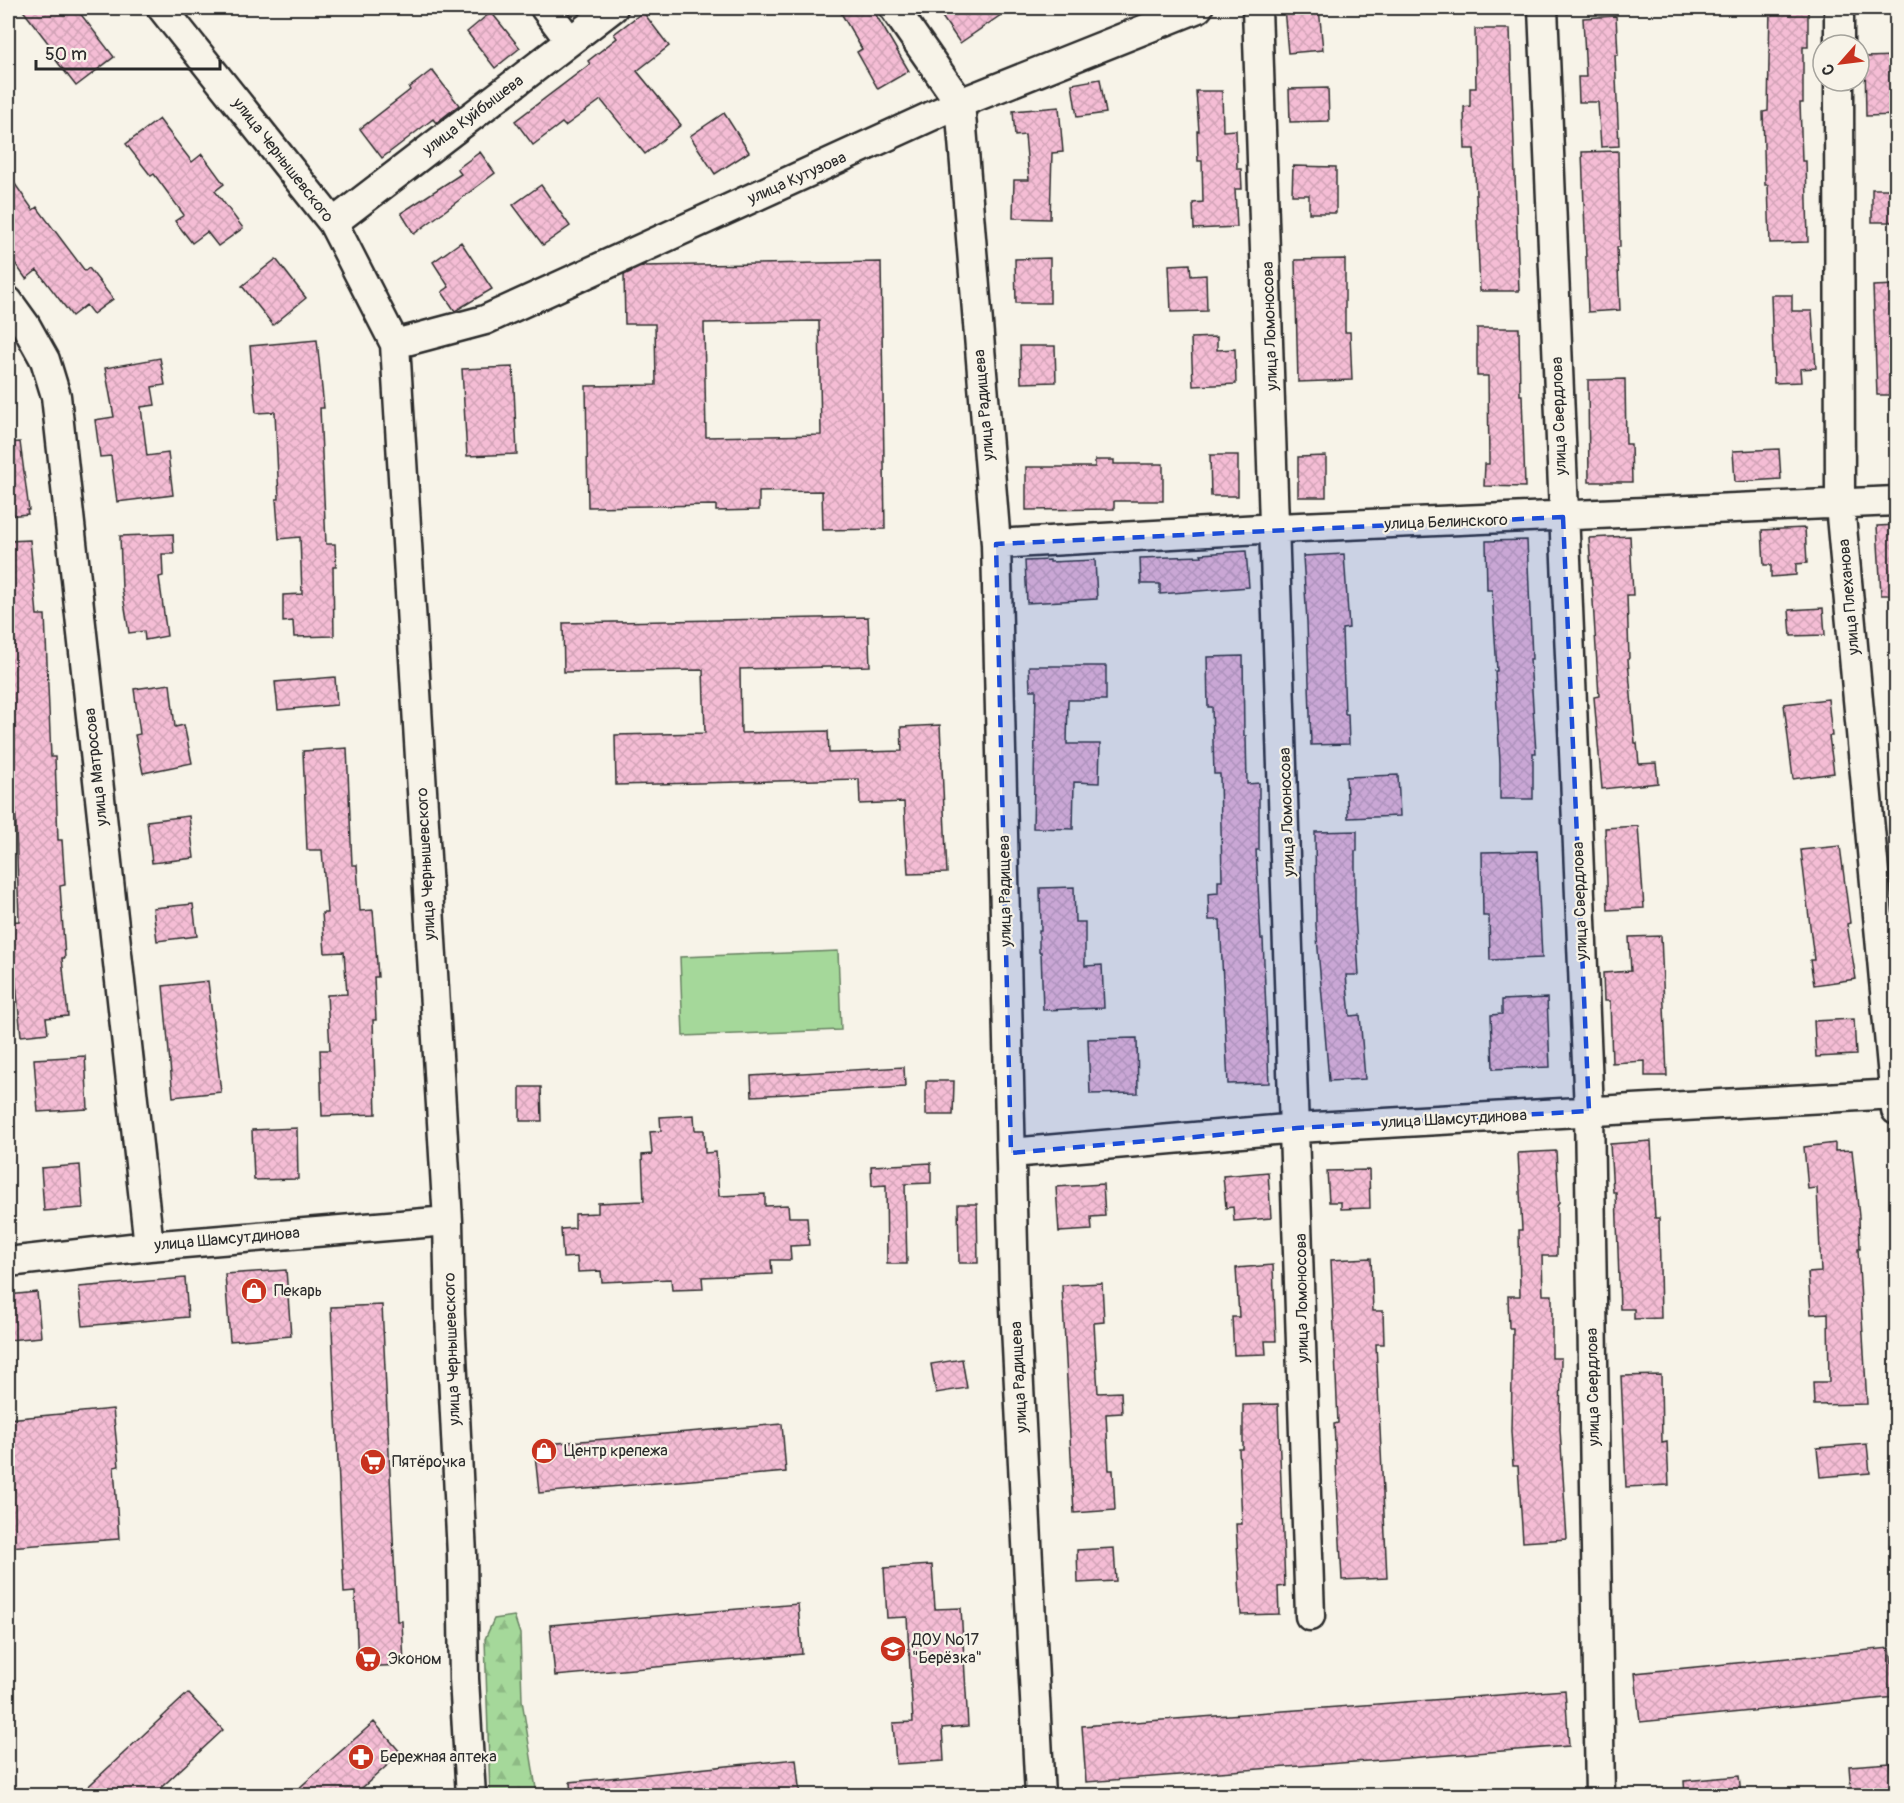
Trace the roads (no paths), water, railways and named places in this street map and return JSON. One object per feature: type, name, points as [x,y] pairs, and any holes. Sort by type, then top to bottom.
[{"type":"street","name":"улица Чернышевского","points":[[162,8],[333,223],[396,344],[448,1221],[450,1315],[462,1555],[464,1679],[471,1796]]},
{"type":"street","points":[[545,8],[570,40]]},
{"type":"street","name":"улица Куйбышева","points":[[333,223],[613,8]]},
{"type":"street","points":[[894,8],[960,103]]},
{"type":"street","name":"улица Кутузова","points":[[396,344],[485,320],[960,103],[1198,8]]},
{"type":"street","name":"улица Ломоносова","points":[[1257,8],[1278,528],[1310,1616]]},
{"type":"street","name":"улица Свердлова","points":[[1543,8],[1588,1111],[1600,1796]]},
{"type":"street","points":[[1839,8],[1839,33]]},
{"type":"street","name":"улица Плеханова","points":[[1839,93],[1840,505],[1896,1110]]},
{"type":"street","name":"улица Радищева","points":[[960,103],[996,544],[1014,1288],[1040,1796]]},
{"type":"street","name":"улица Матросова","points":[[8,301],[26,326],[45,360],[56,396],[149,1246]]},
{"type":"street","name":"улица Белинского","points":[[996,544],[1278,528],[1896,501]]},
{"type":"street","name":"улица Шамсутдинова","points":[[1011,1153],[1297,1128],[1896,1094]]},
{"type":"street","name":"улица Шамсутдинова","points":[[8,1262],[149,1246],[448,1221]]},
{"type":"place","name":"Пекарь","points":[[254,1291]]},
{"type":"place","name":"Центр крепежа","points":[[544,1451]]},
{"type":"place","name":"Пятёрочка","points":[[373,1462]]},
{"type":"place","name":"ДОУ №17 \"Берёзка\"","points":[[893,1649]]},
{"type":"place","name":"Эконом","points":[[368,1659]]},
{"type":"place","name":"Бережная аптека","points":[[361,1757]]}]
